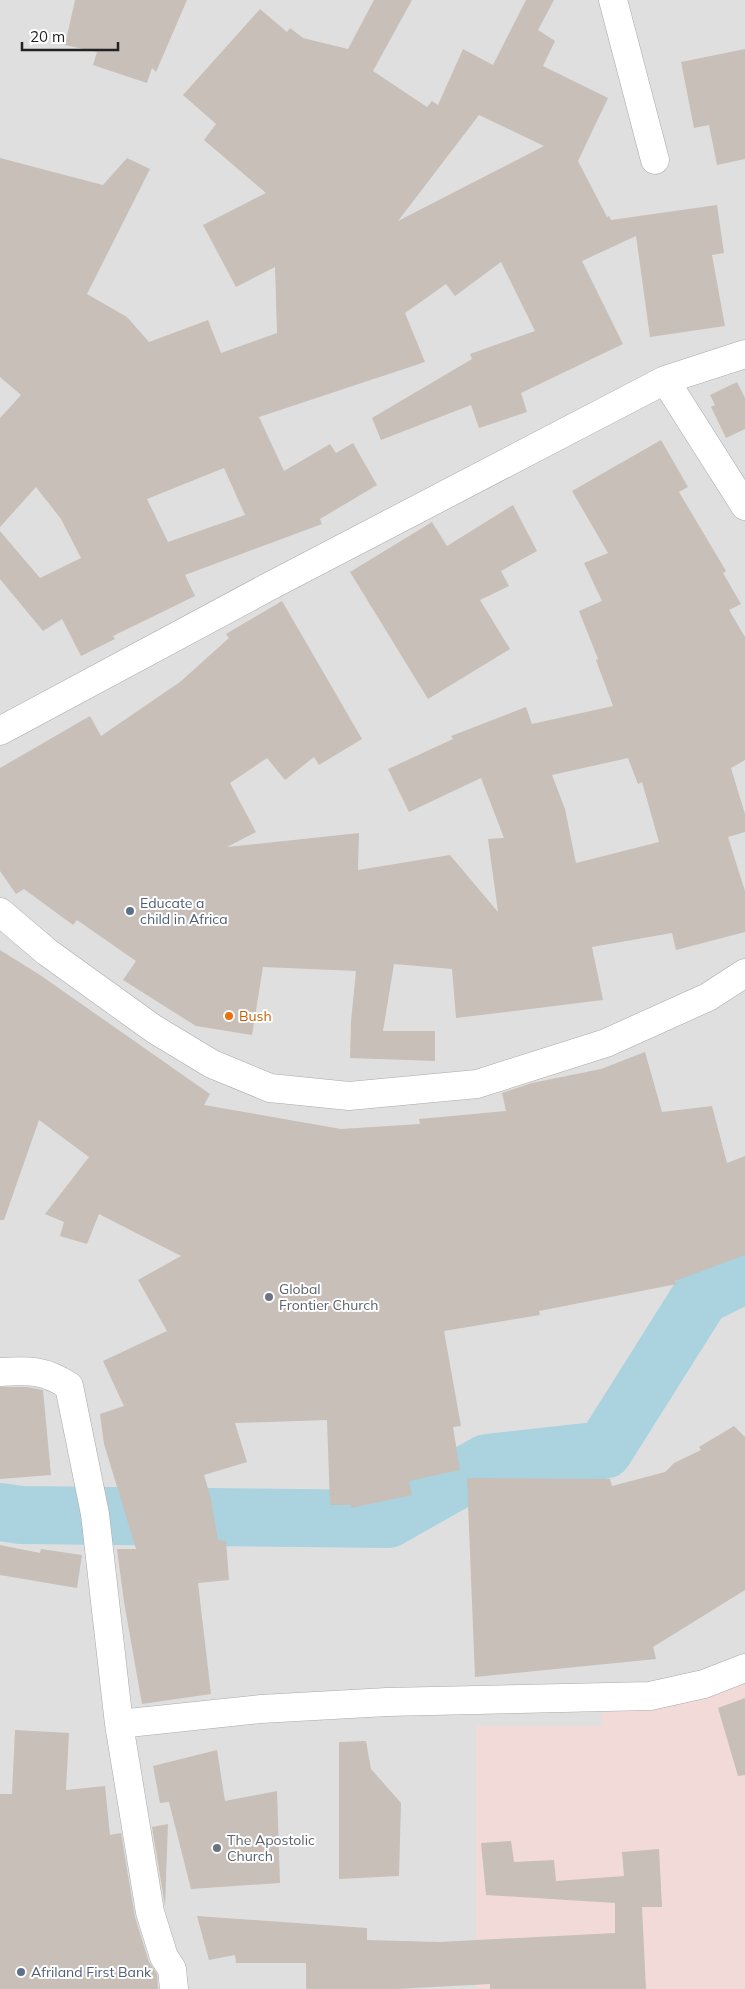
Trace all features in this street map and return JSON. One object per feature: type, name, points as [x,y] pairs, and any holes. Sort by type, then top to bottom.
[{"type":"street","points":[[613,0],[655,160]]},
{"type":"street","points":[[0,731],[270,586],[665,380],[745,354]]},
{"type":"street","points":[[665,380],[745,506]]},
{"type":"street","points":[[0,912],[47,952],[154,1029],[212,1064],[270,1088],[350,1096],[477,1084],[606,1043],[708,997],[745,973]]},
{"type":"street","points":[[0,1372],[20,1371],[51,1374],[70,1386],[94,1514],[119,1724],[150,1912],[164,1957],[172,1969],[174,1989]]},
{"type":"street","points":[[119,1724],[261,1708],[387,1702],[650,1696],[704,1684],[745,1668]]},
{"type":"shaded area","points":[[0,0],[745,0],[745,1989],[0,1989]]},
{"type":"shaded area","points":[[602,1684],[745,1684],[745,1989],[476,1989],[476,1726],[602,1726]]},
{"type":"building","points":[[75,0],[187,0],[156,72],[152,68],[147,83],[93,65],[97,52],[65,45]]},
{"type":"building","points":[[374,0],[412,0],[373,71],[427,107],[432,101],[438,105],[463,49],[493,65],[526,0],[554,0],[538,30],[555,41],[543,66],[608,98],[578,161],[607,217],[609,216],[611,220],[717,205],[724,253],[712,255],[725,326],[650,337],[636,236],[582,261],[623,344],[521,393],[527,412],[479,428],[471,405],[381,440],[372,418],[472,359],[470,354],[535,331],[501,262],[455,296],[446,284],[405,313],[425,362],[259,417],[284,471],[330,444],[336,453],[353,443],[377,485],[320,519],[322,524],[185,575],[195,596],[113,636],[115,639],[81,656],[62,619],[43,631],[0,579],[0,531],[40,578],[81,558],[61,519],[36,487],[0,527],[0,418],[21,395],[0,377],[0,158],[103,185],[127,158],[150,169],[87,294],[127,317],[149,342],[208,320],[221,353],[277,333],[275,267],[236,287],[203,225],[266,193],[204,140],[216,124],[183,95],[260,9],[287,32],[290,28],[303,38],[348,49]],"holes":[[[479,115],[544,146],[398,221]],[[224,468],[245,515],[168,542],[147,499]]]},
{"type":"building","points":[[745,49],[745,159],[717,165],[709,125],[694,128],[681,62]]},
{"type":"building","points":[[737,382],[745,398],[745,429],[726,438],[711,407],[715,405],[710,395]]},
{"type":"building","points":[[661,440],[688,487],[679,492],[726,571],[723,573],[741,604],[729,610],[745,637],[745,760],[731,768],[745,814],[745,832],[728,837],[745,891],[745,932],[676,950],[672,933],[592,947],[603,1000],[456,1018],[452,969],[394,964],[383,1031],[435,1031],[435,1061],[350,1058],[351,1021],[356,971],[263,967],[252,1035],[196,1026],[123,980],[136,961],[77,920],[73,925],[24,889],[16,894],[0,871],[0,768],[90,716],[101,736],[180,682],[229,638],[226,634],[282,601],[362,739],[319,765],[314,757],[285,780],[267,758],[230,783],[256,832],[227,847],[359,833],[358,870],[450,855],[498,912],[488,839],[504,838],[481,778],[409,812],[388,769],[453,739],[451,736],[526,707],[532,724],[613,706],[596,660],[598,659],[579,611],[602,601],[584,563],[608,553],[572,491]],"holes":[[[628,758],[638,784],[642,782],[659,842],[576,863],[565,809],[552,775]]]},
{"type":"building","points":[[513,505],[537,551],[501,571],[509,586],[480,600],[510,649],[428,699],[350,572],[432,522],[447,546]]},
{"type":"building","points":[[0,950],[40,975],[210,1094],[204,1105],[341,1129],[420,1124],[419,1119],[506,1111],[502,1093],[532,1083],[601,1069],[645,1052],[662,1112],[712,1106],[727,1163],[745,1156],[745,1255],[675,1281],[677,1284],[539,1311],[540,1315],[444,1331],[461,1426],[453,1427],[460,1470],[409,1481],[412,1495],[351,1508],[351,1505],[330,1505],[327,1420],[235,1423],[247,1462],[204,1475],[210,1495],[218,1540],[226,1541],[229,1580],[198,1583],[211,1694],[142,1704],[124,1602],[117,1549],[136,1549],[104,1444],[100,1414],[124,1406],[103,1361],[167,1331],[138,1280],[181,1256],[99,1214],[87,1244],[60,1236],[64,1222],[45,1214],[89,1157],[39,1120],[4,1220],[0,1220]]},
{"type":"building","points":[[0,1387],[27,1387],[43,1390],[51,1475],[0,1479]]},
{"type":"building","points":[[734,1426],[745,1437],[745,1590],[653,1647],[656,1659],[475,1677],[467,1478],[610,1479],[612,1486],[665,1472],[674,1463],[701,1450],[699,1447]]},
{"type":"building","points":[[0,1545],[40,1553],[41,1549],[82,1555],[77,1588],[0,1575]]},
{"type":"building","points":[[745,1698],[745,1775],[738,1776],[718,1708]]},
{"type":"building","points":[[15,1730],[69,1733],[66,1790],[105,1786],[110,1835],[121,1833],[135,1917],[149,1962],[157,1974],[158,1989],[0,1989],[0,1794],[12,1794]]},
{"type":"building","points":[[366,1741],[371,1769],[401,1803],[399,1876],[339,1879],[339,1742]]},
{"type":"building","points":[[217,1750],[225,1801],[277,1791],[280,1883],[191,1889],[169,1802],[160,1803],[153,1766]]},
{"type":"building","points":[[168,1824],[165,1906],[152,1827]]},
{"type":"building","points":[[511,1841],[514,1862],[554,1860],[556,1881],[624,1876],[622,1852],[659,1849],[662,1907],[642,1907],[646,1989],[490,1989],[490,1984],[396,1989],[306,1989],[306,1963],[236,1963],[235,1955],[209,1960],[197,1916],[367,1928],[367,1940],[439,1942],[615,1933],[615,1903],[486,1895],[481,1843]]},
{"type":"waterway","points":[[0,1512],[21,1515],[388,1519],[487,1463],[604,1450],[701,1296],[745,1274]]},
{"type":"place","name":"Educate a child in Africa","points":[[130,911]]},
{"type":"place","name":"Bush","points":[[229,1016]]},
{"type":"place","name":"Global Frontier Church","points":[[269,1297]]},
{"type":"place","name":"The Apostolic Church","points":[[217,1848]]},
{"type":"place","name":"Afriland First Bank","points":[[21,1972]]}]
